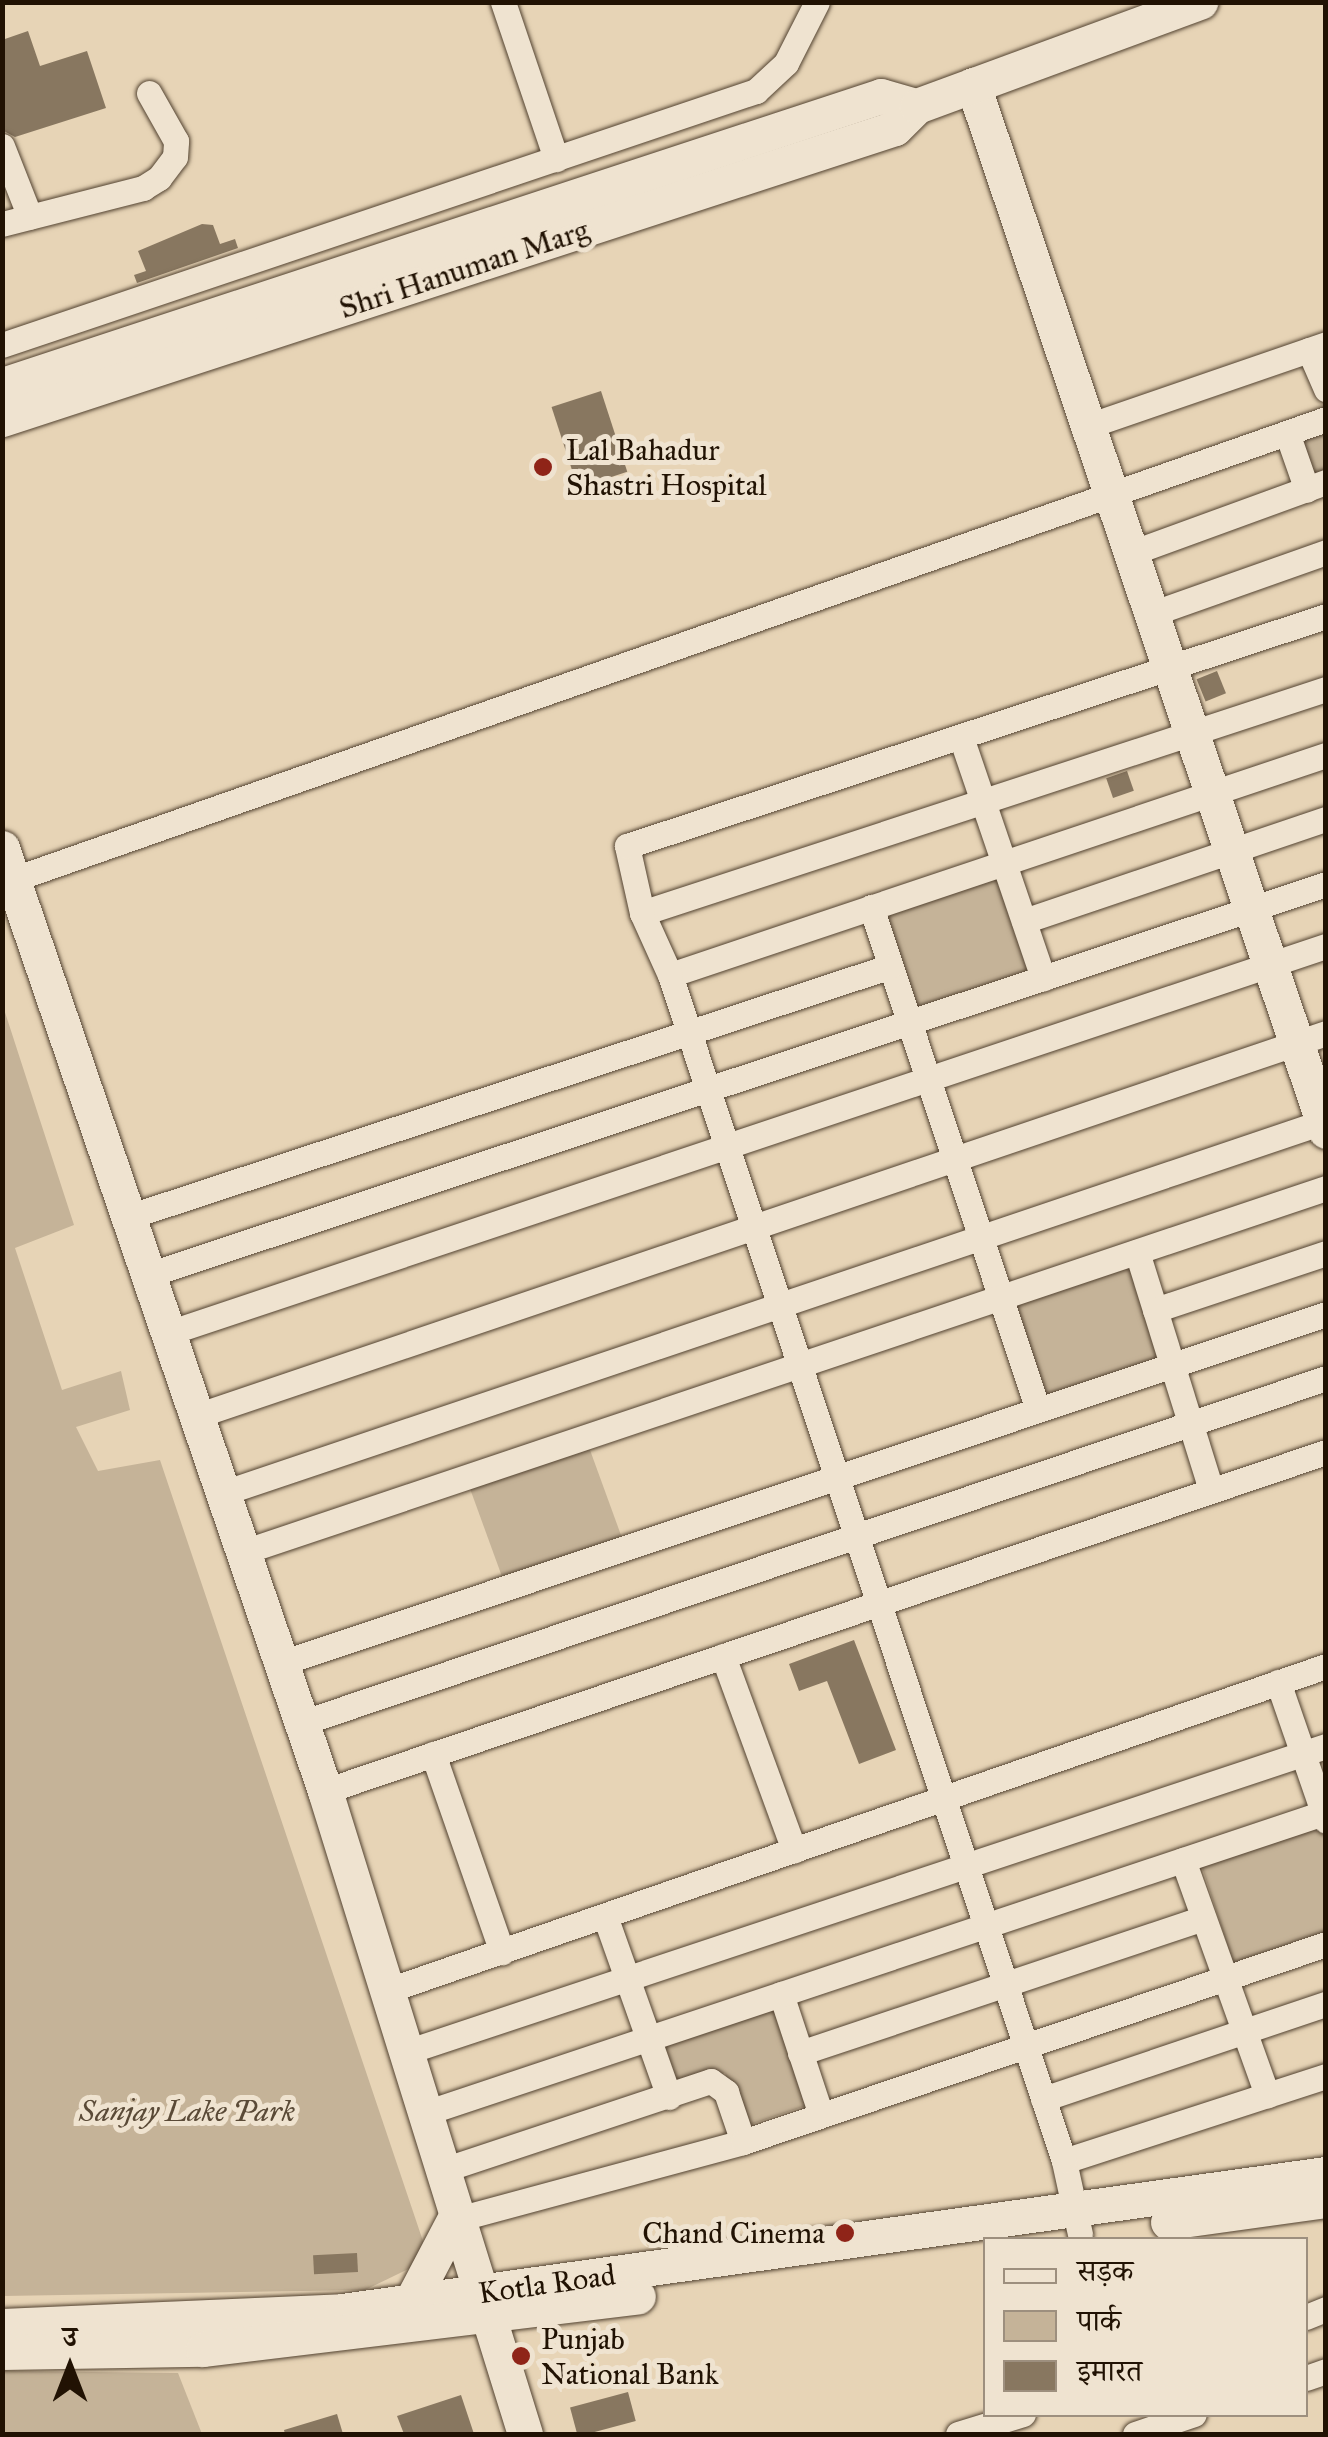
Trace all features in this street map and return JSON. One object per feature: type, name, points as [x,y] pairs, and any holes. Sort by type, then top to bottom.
[{"type":"street","points":[[503,2],[556,159]]},
{"type":"street","points":[[2,345],[756,91],[786,63],[817,2]]},
{"type":"street","name":"Shri Hanuman Marg","points":[[2,419],[894,128],[916,106],[1200,2]]},
{"type":"street","points":[[223,1492],[1325,1125],[1311,1038],[1270,964],[973,85]]},
{"type":"street","points":[[2,224],[143,188],[170,169],[176,141],[149,93]]},
{"type":"street","name":"Shri Hanuman Marg","points":[[2,386],[881,96],[916,106]]},
{"type":"street","points":[[2,146],[30,216]]},
{"type":"street","points":[[1088,426],[1317,347],[1326,389]]},
{"type":"street","points":[[525,2434],[480,2306],[443,2170],[383,1992],[325,1791],[10,863],[1112,495],[1326,419]]},
{"type":"street","points":[[1131,553],[1316,486],[1287,433]]},
{"type":"street","points":[[1152,614],[1326,552]]},
{"type":"street","points":[[1077,2223],[1064,2161],[1044,2099],[690,1034],[670,975],[642,913],[627,846],[639,837],[1326,616]]},
{"type":"street","points":[[642,913],[1326,688]]},
{"type":"street","points":[[961,736],[1043,978]]},
{"type":"street","points":[[670,975],[1326,754]]},
{"type":"street","points":[[1024,921],[1326,819]]},
{"type":"street","points":[[148,1275],[1326,884]]},
{"type":"street","points":[[871,907],[958,1158],[1038,1410]]},
{"type":"street","points":[[168,1333],[1326,946]]},
{"type":"street","points":[[128,1216],[891,966]]},
{"type":"street","points":[[196,1416],[1311,1038]]},
{"type":"street","points":[[243,1552],[1326,1188]]},
{"type":"street","points":[[1136,1252],[1211,1490]]},
{"type":"street","points":[[1154,1310],[1326,1253]]},
{"type":"street","points":[[281,1663],[1326,1314]]},
{"type":"street","points":[[301,1723],[1326,1378]]},
{"type":"street","points":[[325,1791],[1211,1490],[1324,1456]]},
{"type":"street","points":[[723,1656],[794,1850]]},
{"type":"street","points":[[383,1992],[1326,1666]]},
{"type":"street","points":[[422,2114],[1325,1815],[1314,1750],[1278,1682]]},
{"type":"street","points":[[403,2052],[1314,1750]]},
{"type":"street","points":[[432,1754],[502,1952]]},
{"type":"street","points":[[1184,1860],[1266,2095]]},
{"type":"street","points":[[605,1916],[668,2097]]},
{"type":"street","points":[[800,2052],[1203,1918]]},
{"type":"street","points":[[412,2302],[454,2220],[743,2142],[1326,1944]]},
{"type":"street","points":[[781,1994],[821,2115]]},
{"type":"street","points":[[1044,2099],[1326,2004]]},
{"type":"street","points":[[1064,2161],[1326,2076]]},
{"type":"street","points":[[443,2170],[720,2083],[743,2142]]},
{"type":"street","name":"Kotla Road","points":[[1047,2237],[1077,2223],[1326,2174]]},
{"type":"street","name":"Kotla Road","points":[[2,2352],[204,2349],[480,2306],[1077,2223],[1326,2200]]},
{"type":"street","name":"Kotla Road","points":[[2,2326],[240,2318],[412,2302],[480,2306],[983,2247]]},
{"type":"street","points":[[958,2434],[1013,2417]]},
{"type":"street","points":[[1147,2428],[1184,2417]]},
{"type":"green space","points":[[1325,427],[1325,482],[1316,485],[1298,437]]},
{"type":"green space","points":[[998,868],[1035,975],[916,1016],[879,909]]},
{"type":"green space","name":"Sanjay Lake Park","points":[[2,1003],[74,1225],[15,1248],[62,1390],[121,1371],[130,1410],[76,1427],[98,1471],[160,1460],[429,2259],[365,2290],[3,2296]]},
{"type":"green space","points":[[1131,1259],[1164,1360],[1043,1399],[1010,1298]]},
{"type":"green space","points":[[586,1439],[625,1545],[506,1588],[468,1482]]},
{"type":"green space","points":[[1319,1821],[1326,1838],[1325,1938],[1235,1968],[1200,1861]]},
{"type":"green space","points":[[778,2002],[811,2104],[743,2127],[725,2073],[673,2090],[657,2043]]},
{"type":"green space","points":[[3,2371],[178,2373],[202,2434],[3,2434]]},
{"type":"building","points":[[28,31],[40,66],[87,51],[106,108],[15,137],[2,130],[2,40]]},
{"type":"building","points":[[202,224],[213,225],[220,244],[235,239],[238,248],[137,283],[134,275],[146,271],[138,251]]},
{"type":"building","points":[[601,391],[627,472],[578,488],[552,407]]},
{"type":"building","points":[[1217,671],[1226,693],[1206,701],[1197,679]]},
{"type":"building","points":[[1127,771],[1134,791],[1113,798],[1106,778]]},
{"type":"building","points":[[854,1640],[896,1750],[859,1764],[827,1681],[799,1691],[789,1664]]},
{"type":"building","points":[[357,2253],[358,2272],[314,2274],[313,2255]]},
{"type":"building","points":[[628,2392],[636,2421],[577,2434],[570,2408]]},
{"type":"building","points":[[461,2395],[474,2434],[404,2434],[397,2416]]},
{"type":"building","points":[[337,2414],[343,2434],[285,2434],[284,2430]]},
{"type":"place","name":"Lal Bahadur Shastri Hospital","points":[[543,467]]},
{"type":"place","name":"Chand Cinema","points":[[845,2233]]},
{"type":"place","name":"Punjab National Bank","points":[[521,2356]]}]
